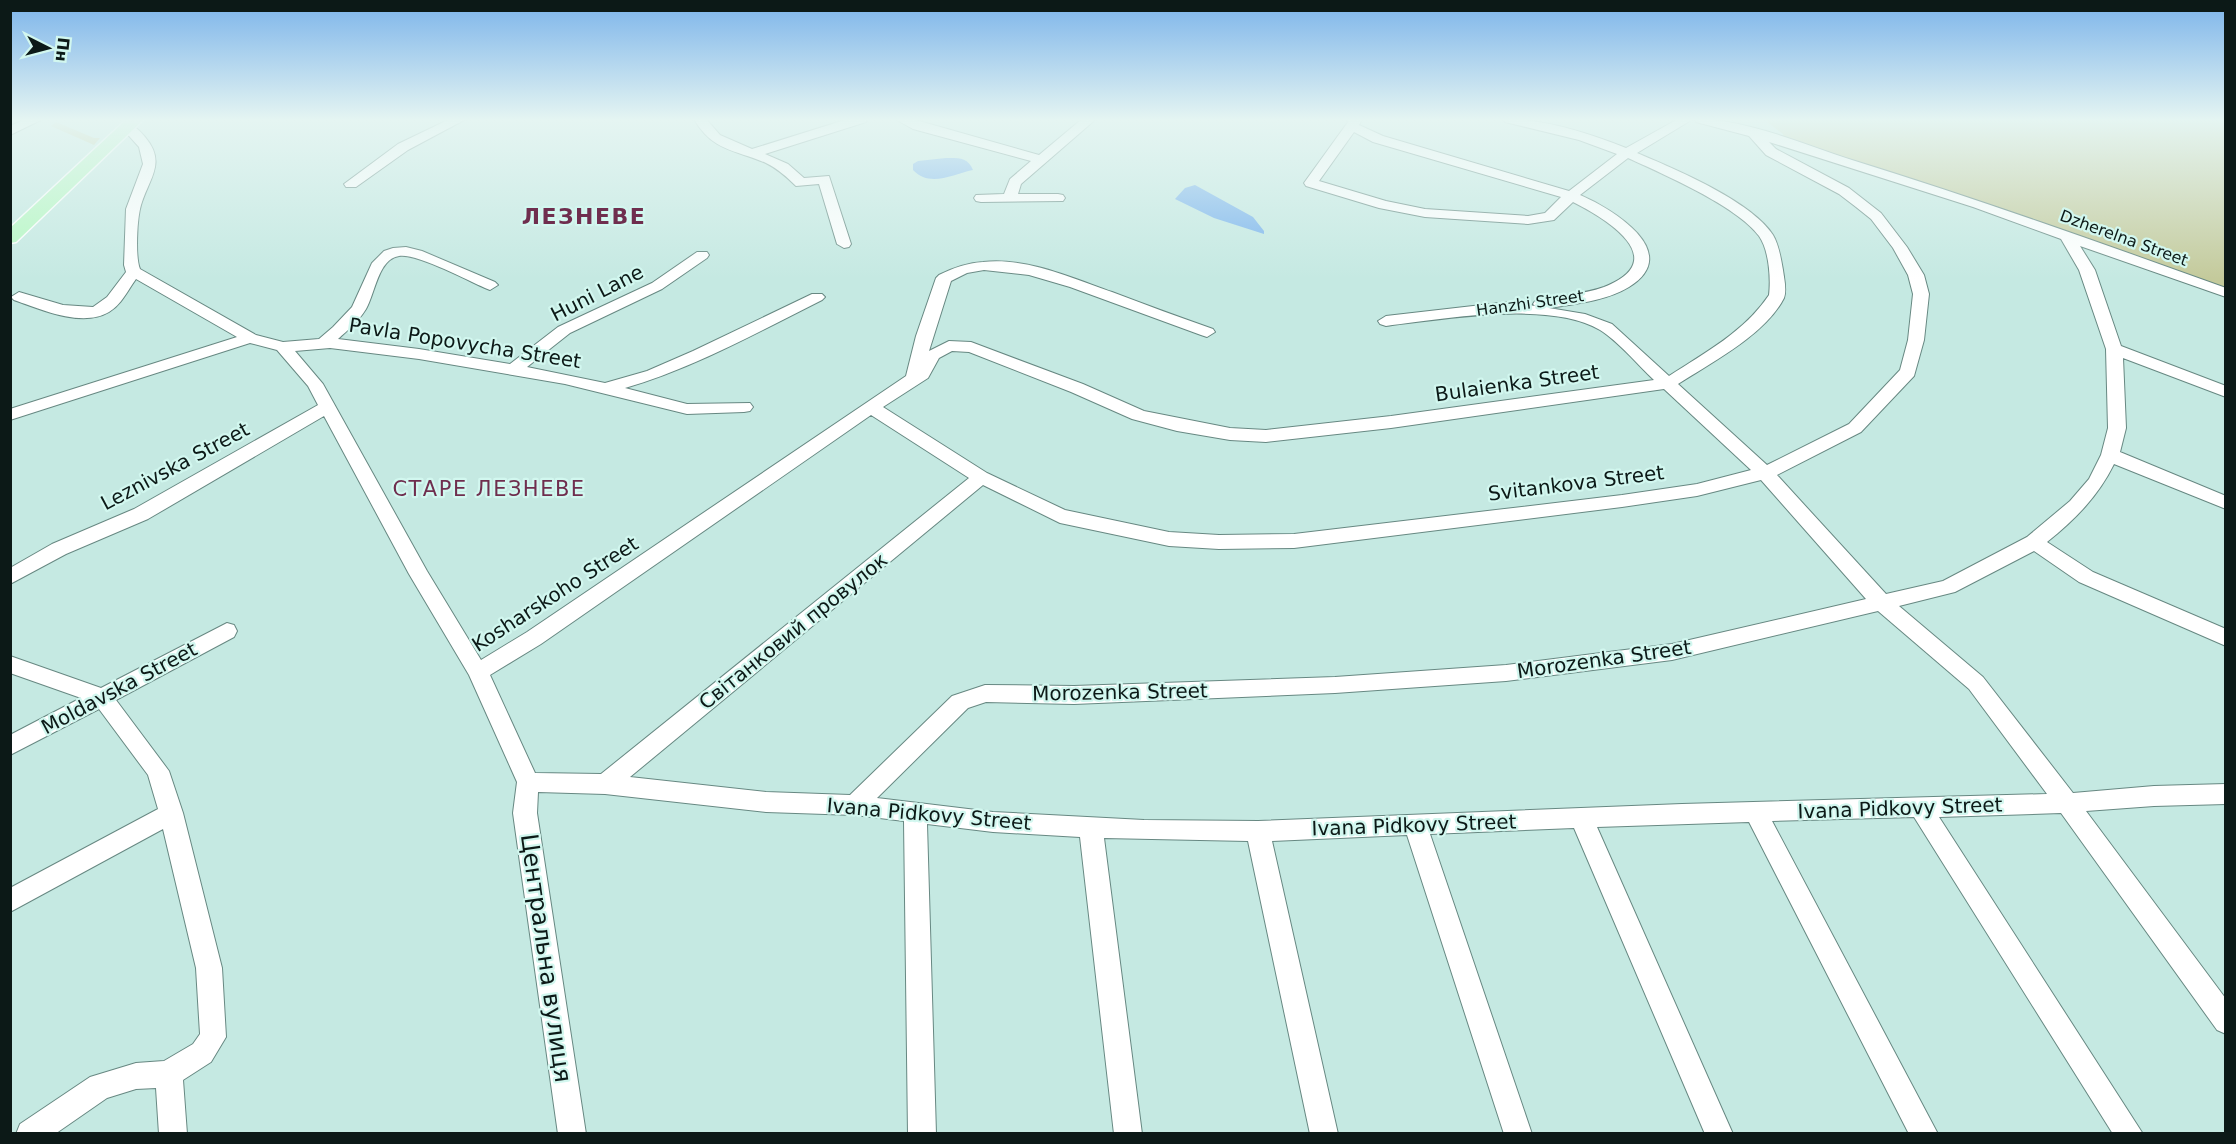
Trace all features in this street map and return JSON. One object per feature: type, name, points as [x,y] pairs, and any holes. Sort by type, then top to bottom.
[{"type":"main road","points":[[10,238],[78,172]]},
{"type":"street","points":[[149,172],[133,206],[131,265],[134,272],[250,338],[283,347]]},
{"type":"street","points":[[351,184],[367,172]]},
{"type":"street","points":[[789,172],[801,183],[824,179],[844,244]]},
{"type":"street","points":[[1010,198],[1015,182],[1026,172]]},
{"type":"street","points":[[1318,172],[1311,183],[1384,205],[1425,213],[1528,220],[1549,217],[1601,172]]},
{"type":"street","name":"Hanzhi Street","points":[[1386,321],[1568,300],[1597,294],[1623,284],[1640,268],[1644,256],[1633,236],[1613,220],[1571,196],[1491,172]]},
{"type":"street","name":"Bulaienka Street","points":[[914,378],[922,374],[933,355],[949,346],[971,347],[1138,414],[1177,425],[1230,434],[1266,436],[1391,422],[1669,383],[1739,339],[1759,320],[1777,296],[1774,264],[1767,237],[1752,221],[1726,203],[1666,172]]},
{"type":"street","name":"Svitankova Street","points":[[872,408],[981,477],[1060,516],[1102,527],[1168,539],[1294,541],[1622,501],[1697,490],[1765,473],[1855,428],[1908,372],[1916,340],[1921,294],[1911,265],[1876,216],[1844,191],[1809,172]]},
{"type":"street","name":"Dzherelna Street","points":[[1885,172],[2226,293]]},
{"type":"street","points":[[981,198],[1058,198]]},
{"type":"street","name":"Morozenka Street","points":[[855,805],[960,702],[985,693],[1074,695],[1324,686],[1506,673],[1672,652],[1948,586],[2006,559],[2034,542],[2077,506],[2096,482],[2110,455],[2117,428],[2114,349],[2087,270],[2067,236]]},
{"type":"street","points":[[324,343],[361,306],[373,275],[389,255],[398,251],[414,253],[490,285]]},
{"type":"street","name":"Huni Lane","points":[[512,370],[564,330],[657,286],[702,255]]},
{"type":"street","points":[[914,378],[924,336],[944,278],[961,269],[976,266],[1016,268],[1046,274],[1207,332]]},
{"type":"street","points":[[19,297],[80,313],[95,312],[109,303],[134,272]]},
{"type":"street","name":"Pavla Popovycha Street","points":[[604,388],[619,386],[699,355],[817,297]]},
{"type":"street","points":[[1498,308],[1588,318],[1606,327],[1765,473],[1881,602],[1976,683],[2067,803],[2226,1021]]},
{"type":"street","points":[[10,415],[250,338]]},
{"type":"street","name":"Pavla Popovycha Street","points":[[283,347],[324,343],[419,354],[565,379],[687,409],[744,408]]},
{"type":"street","name":"Kosharskoho Street","points":[[283,347],[315,384],[368,476],[419,574],[478,672],[544,632],[914,378]]},
{"type":"street","points":[[2114,349],[2226,392]]},
{"type":"street","name":"Leznivska Street","points":[[10,577],[59,549],[141,514],[327,407]]},
{"type":"street","points":[[2110,455],[2226,503]]},
{"type":"street","name":"Світанковий провулок","points":[[605,784],[981,477]]},
{"type":"street","points":[[2034,542],[2086,577],[2226,638]]},
{"type":"street","name":"Moldavska Street","points":[[10,746],[227,631]]},
{"type":"street","points":[[10,664],[102,696],[158,771],[171,813],[209,968],[213,1037],[202,1053],[169,1074],[136,1076],[100,1088],[30,1134]]},
{"type":"street","points":[[478,672],[528,782]]},
{"type":"street","name":"Ivana Pidkovy Street","points":[[528,782],[605,784],[766,802],[855,805],[993,822],[1144,830],[1258,831],[2067,803],[2154,796],[2224,795]]},
{"type":"street","name":"Центральна вулиця","points":[[528,782],[525,813],[572,1134]]},
{"type":"street","points":[[1921,808],[2130,1134]]},
{"type":"street","points":[[10,901],[171,813]]},
{"type":"street","points":[[1756,813],[1924,1134]]},
{"type":"street","points":[[915,814],[922,1134]]},
{"type":"street","points":[[1582,819],[1719,1134]]},
{"type":"street","points":[[1416,826],[1518,1134]]},
{"type":"street","points":[[1091,827],[1128,1134]]},
{"type":"street","points":[[1258,831],[1324,1134]]},
{"type":"street","points":[[169,1074],[173,1134]]},
{"type":"green space","points":[[1875,172],[2225,172],[2225,293]]},
{"type":"water","points":[[916,172],[965,172],[934,179]]},
{"type":"water","points":[[1195,185],[1253,217],[1264,234],[1214,218],[1175,199],[1185,188]]},
{"type":"district","name":"ЛЕЗНЕВЕ","points":[[584,216]]},
{"type":"district","name":"СТАРЕ ЛЕЗНЕВЕ","points":[[489,489]]}]
